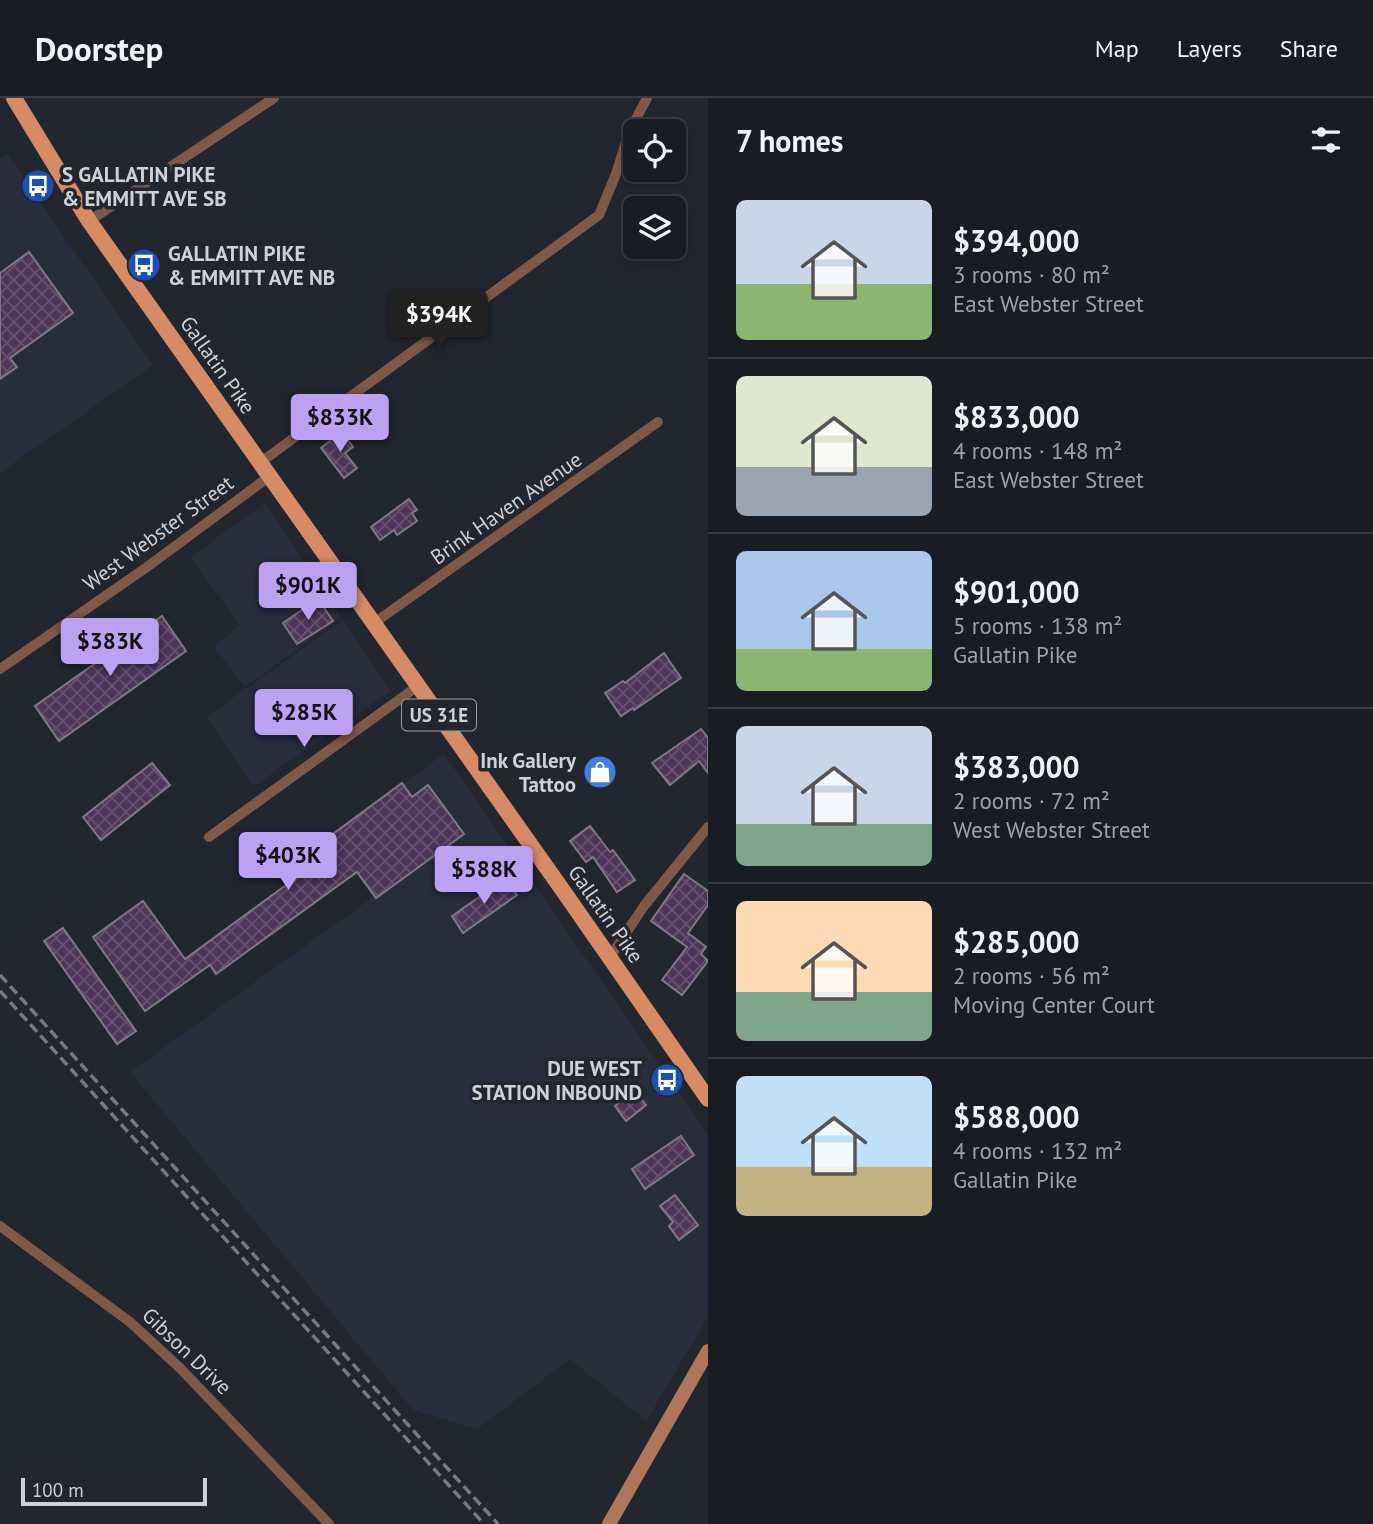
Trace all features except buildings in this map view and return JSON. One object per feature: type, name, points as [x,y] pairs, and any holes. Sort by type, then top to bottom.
[{"type":"main road","name":"Gallatin Pike","points":[[14,98],[89,221],[708,1099]]},
{"type":"main road","points":[[608,1524],[708,1351]]},
{"type":"street","points":[[89,221],[274,98]]},
{"type":"street","name":"West Webster Street","points":[[0,669],[598,215],[616,174],[629,132],[647,98]]},
{"type":"street","name":"Brink Haven Avenue","points":[[374,623],[658,422]]},
{"type":"street","points":[[209,837],[418,686]]},
{"type":"street","points":[[610,957],[644,906],[708,827]]},
{"type":"street","name":"Gibson Drive","points":[[0,1226],[130,1322],[180,1368],[329,1524]]},
{"type":"shaded area","points":[[7,154],[153,365],[0,473],[0,159]]},
{"type":"shaded area","points":[[265,503],[341,618],[245,687],[214,647],[240,625],[190,557]]},
{"type":"shaded area","points":[[343,620],[391,691],[254,786],[206,717]]},
{"type":"shaded area","points":[[444,754],[708,1135],[708,1317],[646,1421],[570,1359],[477,1429],[413,1410],[130,1072],[373,897],[328,836]]},
{"type":"railway","points":[[0,975],[498,1524]]},
{"type":"railway","points":[[0,991],[484,1524]]},
{"type":"place","name":"S GALLATIN PIKE & EMMITT AVE SB","points":[[38,186]]},
{"type":"place","name":"GALLATIN PIKE & EMMITT AVE NB","points":[[144,265]]},
{"type":"place","name":"Ink Gallery Tattoo","points":[[600,772]]},
{"type":"place","name":"DUE WEST STATION INBOUND","points":[[667,1080]]}]
